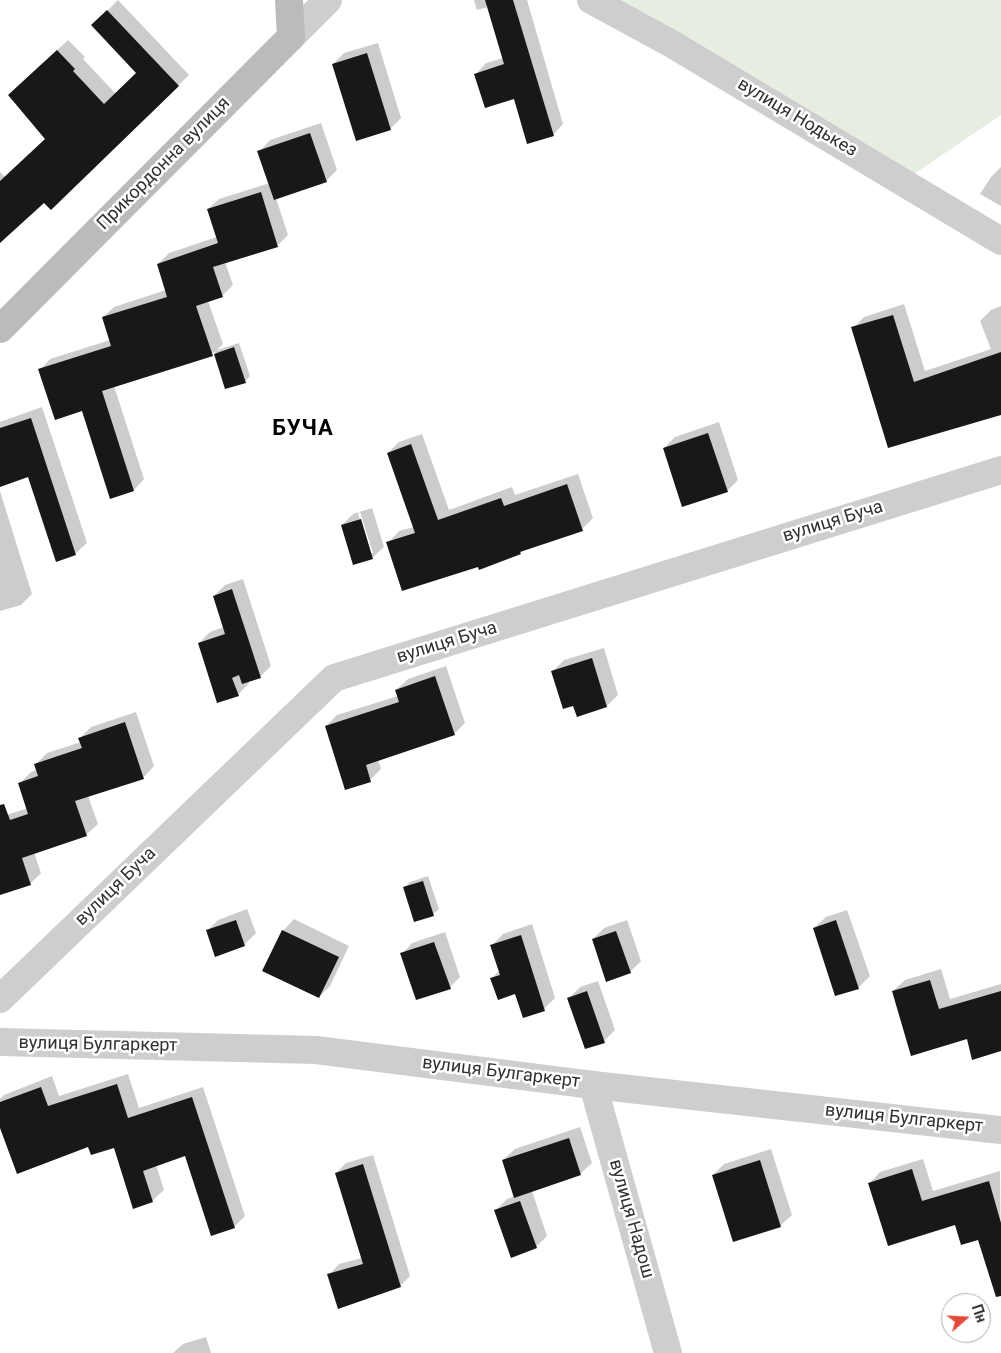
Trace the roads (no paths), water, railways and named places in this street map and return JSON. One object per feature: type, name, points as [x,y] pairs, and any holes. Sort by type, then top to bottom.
[{"type":"main road","points":[[289,0],[290,37]]},
{"type":"main road","name":"Прикордонна вулиця","points":[[0,329],[290,37]]},
{"type":"street","name":"Прикордонна вулиця","points":[[290,37],[328,0]]},
{"type":"street","name":"вулиця Нодькез","points":[[591,0],[672,44],[1001,240]]},
{"type":"street","name":"вулиця Буча","points":[[0,999],[334,678],[1001,470]]},
{"type":"street","name":"вулиця Булгаркерт","points":[[0,1042],[316,1050],[593,1085],[1001,1130]]},
{"type":"street","name":"вулиця Надош","points":[[593,1085],[668,1353]]},
{"type":"district","name":"БУЧА","points":[[303,429]]}]
